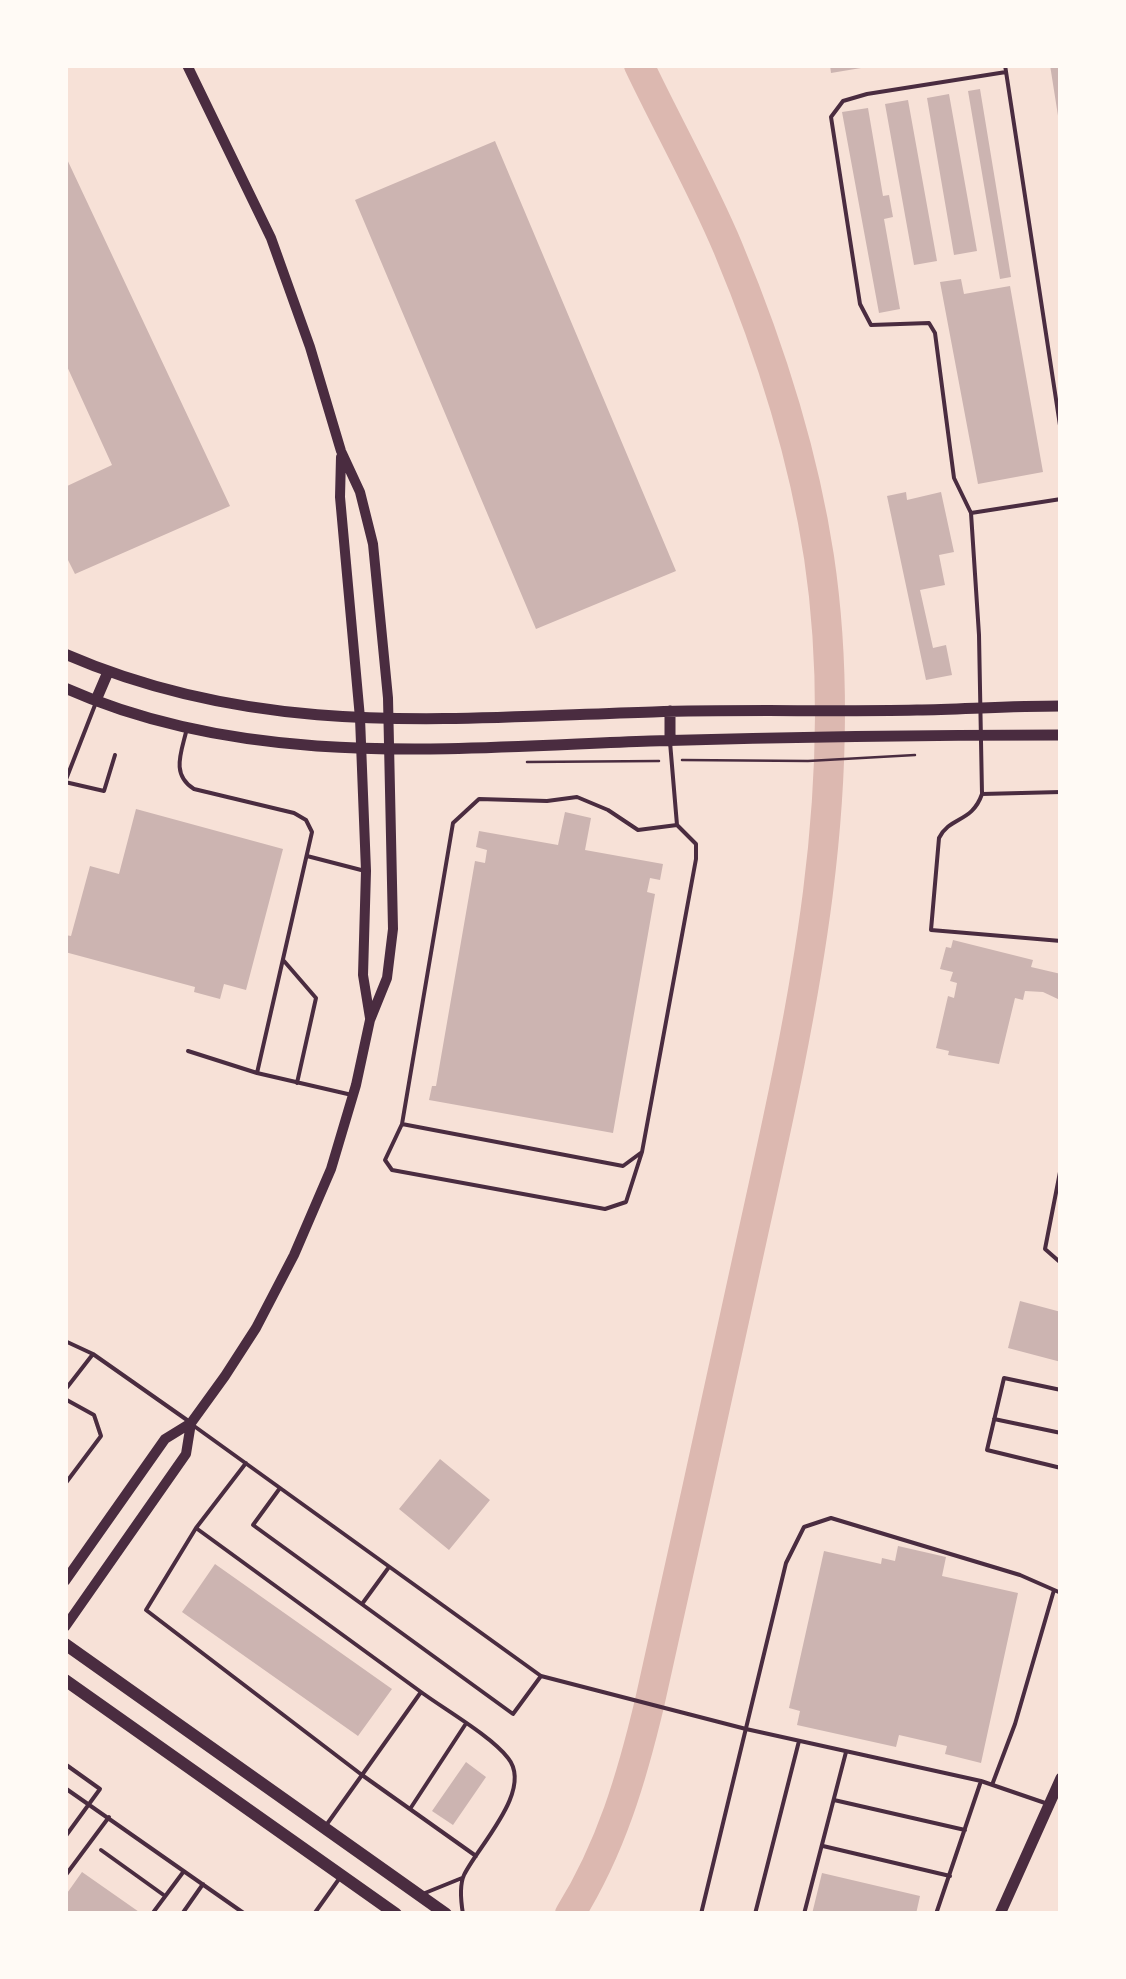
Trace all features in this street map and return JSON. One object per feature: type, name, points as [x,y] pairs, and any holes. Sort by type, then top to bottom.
[{"type":"main road","points":[[65,654],[108,672],[194,698],[243,708],[388,720],[1061,706]]},
{"type":"main road","points":[[96,700],[108,672]]},
{"type":"main road","points":[[65,688],[187,728],[360,750],[1061,734]]},
{"type":"main road","points":[[670,712],[670,741]]},
{"type":"main road","points":[[65,1644],[446,1914]]},
{"type":"main road","points":[[65,1680],[396,1914]]},
{"type":"main road","points":[[1000,1914],[1061,1778]]},
{"type":"street","points":[[65,1582],[165,1439],[191,1423],[256,1328],[294,1255],[331,1169],[370,1020],[387,978],[393,929],[388,720],[372,544],[360,492],[341,451],[310,347],[271,238],[186,65]]},
{"type":"street","points":[[341,451],[340,497],[360,718],[366,871],[363,975],[370,1020]]},
{"type":"street","points":[[65,1627],[186,1454],[191,1423]]},
{"type":"lane","points":[[1005,65],[1061,432]]},
{"type":"lane","points":[[1006,72],[867,94],[843,101],[831,117],[860,304],[872,325],[919,321],[929,323],[935,332],[954,478],[971,512],[982,794],[970,814],[945,828],[939,838],[931,930],[1061,942]]},
{"type":"lane","points":[[1053,375],[1061,374]]},
{"type":"lane","points":[[971,512],[1061,500]]},
{"type":"lane","points":[[96,700],[65,782],[104,791],[115,754]]},
{"type":"lane","points":[[187,728],[178,768],[184,783],[194,789],[294,813],[306,820],[312,832],[256,1072]]},
{"type":"lane","points":[[670,741],[677,825],[696,844],[696,860],[642,1152],[626,1202],[605,1209],[392,1170],[385,1160],[402,1124],[453,823],[479,799],[547,801],[577,797],[608,810],[638,830],[677,825]]},
{"type":"lane","points":[[982,794],[1061,792]]},
{"type":"lane","points":[[307,856],[366,871]]},
{"type":"lane","points":[[283,960],[316,998],[297,1083]]},
{"type":"lane","points":[[188,1051],[353,1095]]},
{"type":"lane","points":[[402,1124],[622,1166],[642,1152]]},
{"type":"lane","points":[[1061,1168],[1045,1249],[1061,1263]]},
{"type":"lane","points":[[65,1341],[93,1354],[191,1423],[540,1676],[746,1729],[980,1781],[1049,1804]]},
{"type":"lane","points":[[65,1390],[93,1354]]},
{"type":"lane","points":[[1061,1390],[1004,1378],[987,1450],[1061,1468]]},
{"type":"lane","points":[[65,1399],[94,1416],[101,1436],[65,1484]]},
{"type":"lane","points":[[994,1419],[1061,1433]]},
{"type":"lane","points":[[246,1463],[196,1528],[146,1610],[476,1856]]},
{"type":"lane","points":[[280,1488],[254,1525],[513,1714],[540,1676]]},
{"type":"lane","points":[[700,1914],[786,1564],[804,1527],[831,1518],[1020,1576],[1061,1593]]},
{"type":"lane","points":[[196,1528],[504,1753],[516,1770],[516,1784],[508,1802],[462,1878],[463,1914]]},
{"type":"lane","points":[[362,1604],[389,1566]]},
{"type":"lane","points":[[992,1785],[1015,1724],[1054,1590]]},
{"type":"lane","points":[[325,1828],[421,1692]]},
{"type":"lane","points":[[410,1808],[465,1724]]},
{"type":"lane","points":[[755,1914],[798,1741]]},
{"type":"lane","points":[[804,1914],[846,1752]]},
{"type":"lane","points":[[65,1764],[100,1789],[65,1838]]},
{"type":"lane","points":[[936,1914],[980,1781]]},
{"type":"lane","points":[[65,1788],[246,1914]]},
{"type":"lane","points":[[834,1800],[965,1830]]},
{"type":"lane","points":[[65,1876],[109,1817]]},
{"type":"lane","points":[[822,1846],[950,1876]]},
{"type":"lane","points":[[101,1850],[165,1896]]},
{"type":"lane","points":[[152,1914],[184,1870]]},
{"type":"lane","points":[[314,1914],[341,1875]]},
{"type":"lane","points":[[419,1895],[462,1878]]},
{"type":"lane","points":[[182,1914],[203,1884]]},
{"type":"path","points":[[691,759],[915,755]]},
{"type":"path","points":[[515,762],[662,761]]},
{"type":"building","points":[[830,65],[867,65],[867,67],[831,73]]},
{"type":"building","points":[[1050,65],[1061,65],[1059,122]]},
{"type":"building","points":[[980,89],[1011,277],[1000,279],[968,91]]},
{"type":"building","points":[[949,94],[977,251],[954,255],[927,98]]},
{"type":"building","points":[[908,100],[937,261],[914,265],[885,104]]},
{"type":"building","points":[[868,108],[883,196],[889,195],[893,217],[884,219],[900,309],[879,313],[842,112]]},
{"type":"building","points":[[495,141],[676,571],[536,629],[355,200]]},
{"type":"building","points":[[65,155],[230,506],[75,574],[65,554],[65,487],[112,465],[65,362]]},
{"type":"building","points":[[961,279],[964,294],[1010,286],[1043,472],[978,484],[940,282]]},
{"type":"building","points":[[906,492],[907,500],[941,492],[954,552],[939,555],[945,585],[920,590],[933,648],[946,645],[952,675],[926,680],[887,496]]},
{"type":"building","points":[[136,809],[283,849],[246,990],[224,984],[220,999],[194,992],[195,987],[65,952],[65,935],[71,936],[90,866],[119,874]]},
{"type":"building","points":[[565,812],[591,818],[585,850],[663,864],[660,880],[650,878],[647,892],[655,894],[613,1133],[429,1100],[432,1086],[436,1086],[475,861],[485,863],[487,850],[476,847],[479,831],[558,845]]},
{"type":"building","points":[[953,940],[1033,960],[1031,967],[1061,974],[1060,1000],[1043,992],[1025,991],[1023,1000],[1015,998],[999,1064],[948,1055],[949,1051],[936,1048],[948,996],[954,998],[957,983],[950,981],[953,972],[940,969],[946,947],[951,948]]},
{"type":"building","points":[[1020,1301],[1061,1312],[1061,1362],[1008,1348]]},
{"type":"building","points":[[440,1459],[490,1500],[449,1550],[399,1509]]},
{"type":"building","points":[[898,1546],[946,1557],[942,1576],[1018,1593],[981,1763],[945,1754],[947,1746],[899,1735],[896,1747],[797,1725],[800,1711],[789,1708],[824,1551],[881,1564],[882,1558],[895,1561]]},
{"type":"building","points":[[215,1564],[392,1689],[358,1736],[182,1612]]},
{"type":"building","points":[[466,1762],[486,1777],[453,1825],[432,1811]]},
{"type":"building","points":[[82,1872],[142,1914],[65,1914],[65,1896]]},
{"type":"building","points":[[822,1873],[920,1896],[916,1914],[812,1914]]},
{"type":"waterway","points":[[570,1914],[609,1838],[636,1757],[728,1347],[805,979],[818,895],[830,727],[828,642],[819,557],[804,478],[783,400],[728,248],[639,65]]}]
